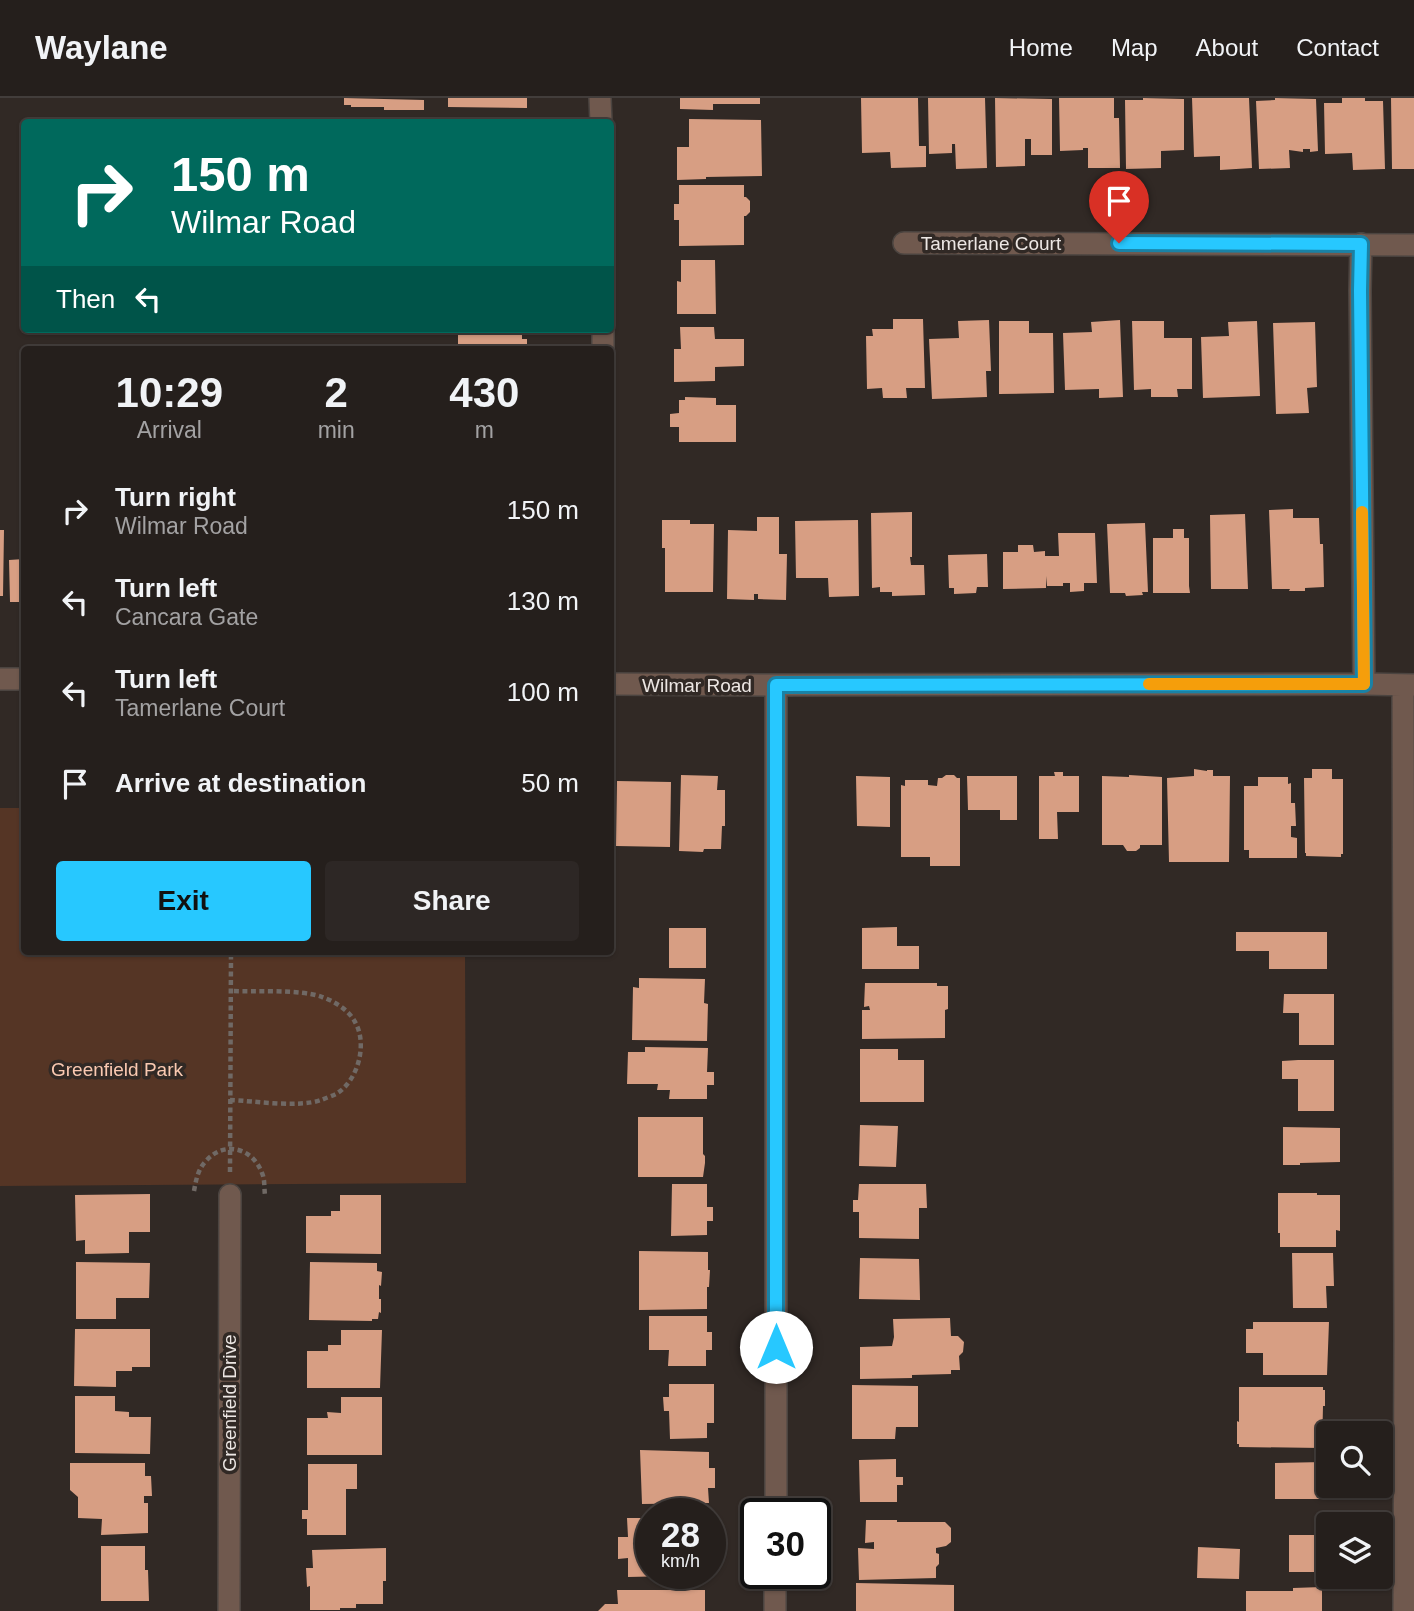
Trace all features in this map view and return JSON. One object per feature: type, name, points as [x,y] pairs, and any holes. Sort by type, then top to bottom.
[{"type":"street","points":[[600,98],[601,119]]},
{"type":"street","name":"Tamerlane Court","points":[[904,243],[1414,245]]},
{"type":"street","points":[[1361,244],[1364,684]]},
{"type":"street","points":[[0,679],[21,679]]},
{"type":"street","name":"Wilmar Road","points":[[614,684],[1408,685]]},
{"type":"street","points":[[775,1498],[776,685]]},
{"type":"street","points":[[1404,1611],[1408,685]]},
{"type":"street","name":"Greenfield Drive","points":[[229,1611],[230,1195]]},
{"type":"street","points":[[775,1589],[775,1611]]},
{"type":"path","points":[[230,1195],[231,955]]},
{"type":"path","points":[[230,1100],[298,1103],[318,1101],[338,1093],[350,1081],[358,1063],[362,1042],[355,1021],[338,1004],[319,996],[231,991]]},
{"type":"path","points":[[194,1191],[198,1171],[207,1159],[230,1147],[244,1151],[255,1161],[262,1173],[265,1195]]},
{"type":"green space","name":"Greenfield Park","points":[[0,808],[21,808],[21,955],[465,955],[466,1183],[0,1186]]},
{"type":"building","points":[[344,98],[424,100],[424,110],[351,107],[344,105]]},
{"type":"building","points":[[448,98],[527,98],[527,108],[448,107]]},
{"type":"building","points":[[680,98],[760,98],[760,104],[713,104],[713,110],[680,109]]},
{"type":"building","points":[[861,98],[918,98],[919,146],[926,146],[926,167],[891,168],[890,152],[862,153]]},
{"type":"building","points":[[928,98],[985,98],[987,168],[956,169],[955,144],[952,144],[952,153],[929,154]]},
{"type":"building","points":[[995,98],[1052,99],[1052,155],[1031,155],[1031,139],[1025,139],[1025,166],[996,167]]},
{"type":"building","points":[[1059,98],[1114,98],[1114,118],[1119,118],[1120,168],[1088,168],[1088,148],[1060,151]]},
{"type":"building","points":[[1192,98],[1249,98],[1252,168],[1220,170],[1220,156],[1194,157]]},
{"type":"building","points":[[1275,98],[1316,99],[1318,151],[1289,150],[1290,168],[1259,169],[1256,101]]},
{"type":"building","points":[[1342,98],[1383,101],[1385,169],[1353,170],[1352,153],[1325,154],[1324,103],[1342,103]]},
{"type":"building","points":[[1391,98],[1414,98],[1414,169],[1392,169]]},
{"type":"building","points":[[1184,99],[1184,150],[1161,151],[1161,168],[1126,169],[1125,100]]},
{"type":"building","points":[[689,119],[761,120],[762,176],[677,180],[677,147],[689,147]]},
{"type":"building","points":[[679,185],[744,185],[744,197],[750,201],[750,212],[744,216],[744,245],[679,246],[679,220],[674,220],[674,204],[679,204]]},
{"type":"building","points":[[681,260],[715,260],[716,314],[677,314],[677,281],[681,282]]},
{"type":"building","points":[[893,319],[923,319],[925,388],[906,388],[907,398],[883,398],[882,388],[867,389],[866,336],[873,336],[872,329],[893,329]]},
{"type":"building","points":[[989,320],[991,371],[986,371],[987,397],[932,399],[929,339],[959,338],[958,321]]},
{"type":"building","points":[[1120,320],[1123,397],[1099,398],[1099,389],[1065,390],[1063,333],[1092,332],[1091,322]]},
{"type":"building","points":[[999,321],[1029,321],[1029,333],[1053,333],[1054,393],[999,394]]},
{"type":"building","points":[[1132,321],[1164,321],[1164,338],[1192,338],[1192,389],[1177,389],[1178,397],[1151,397],[1151,389],[1134,390]]},
{"type":"building","points":[[1257,321],[1260,396],[1203,398],[1201,337],[1229,336],[1228,322]]},
{"type":"building","points":[[1315,322],[1317,387],[1307,388],[1309,413],[1276,414],[1273,323]]},
{"type":"building","points":[[680,327],[714,327],[715,339],[744,339],[744,366],[715,367],[715,381],[674,382],[674,349],[681,349]]},
{"type":"building","points":[[458,333],[522,333],[522,339],[527,339],[527,346],[458,346]]},
{"type":"building","points":[[685,397],[716,398],[716,405],[736,405],[736,442],[679,442],[679,427],[670,427],[670,414],[679,413],[679,400],[685,400]]},
{"type":"building","points":[[1293,509],[1293,518],[1319,518],[1320,544],[1323,544],[1324,587],[1305,588],[1305,591],[1272,589],[1269,510]]},
{"type":"building","points":[[912,512],[911,565],[924,565],[925,595],[892,596],[892,592],[880,592],[880,587],[872,588],[871,513]]},
{"type":"building","points":[[1245,514],[1248,589],[1211,589],[1210,515]]},
{"type":"building","points":[[757,517],[779,517],[779,554],[787,554],[786,600],[758,599],[758,594],[754,594],[754,600],[727,599],[728,530],[757,531]]},
{"type":"building","points":[[662,520],[690,520],[690,524],[714,524],[713,592],[665,592]]},
{"type":"building","points":[[858,520],[859,596],[829,597],[828,578],[796,578],[795,521]]},
{"type":"building","points":[[1145,523],[1148,592],[1126,596],[1125,593],[1110,593],[1107,524]]},
{"type":"building","points":[[1173,529],[1184,529],[1184,538],[1189,538],[1190,593],[1153,593],[1153,538],[1173,538]]},
{"type":"building","points":[[0,530],[4,530],[3,596],[0,596]]},
{"type":"building","points":[[1058,533],[1095,533],[1097,583],[1084,583],[1084,591],[1070,592],[1070,583],[1047,586],[1046,576],[1046,588],[1003,589],[1003,552],[1018,552],[1018,545],[1033,545],[1034,552],[1045,551],[1045,556],[1059,556]]},
{"type":"building","points":[[987,554],[988,587],[977,587],[976,593],[954,594],[954,588],[949,588],[948,555]]},
{"type":"building","points":[[21,559],[21,602],[10,602],[9,560]]},
{"type":"building","points":[[1194,769],[1213,770],[1213,776],[1230,776],[1229,862],[1169,862],[1167,778],[1194,776]]},
{"type":"building","points":[[1312,769],[1332,769],[1332,779],[1343,779],[1341,857],[1306,856],[1305,853],[1304,778],[1312,778]]},
{"type":"building","points":[[1054,772],[1063,772],[1063,776],[1079,776],[1079,812],[1057,812],[1058,839],[1039,839],[1039,776],[1055,776]]},
{"type":"building","points":[[681,775],[718,776],[717,790],[725,790],[725,826],[722,826],[721,849],[704,849],[703,852],[679,851]]},
{"type":"building","points":[[946,775],[960,778],[960,866],[930,866],[930,857],[901,857],[901,785],[905,786],[905,780],[928,780],[928,785],[937,786],[938,778]]},
{"type":"building","points":[[856,776],[890,777],[890,827],[857,826]]},
{"type":"building","points":[[967,776],[1017,776],[1017,820],[1000,820],[1000,810],[968,810]]},
{"type":"building","points":[[1102,776],[1162,777],[1162,845],[1140,845],[1136,851],[1127,851],[1123,845],[1102,845]]},
{"type":"building","points":[[1258,777],[1288,777],[1288,784],[1291,783],[1291,803],[1295,803],[1296,826],[1291,826],[1291,837],[1297,838],[1297,858],[1249,858],[1249,850],[1244,850],[1244,786],[1258,786]]},
{"type":"building","points":[[617,781],[671,782],[670,847],[616,846]]},
{"type":"building","points":[[897,927],[897,946],[919,946],[919,969],[862,969],[862,928]]},
{"type":"building","points":[[669,928],[706,928],[706,968],[669,968]]},
{"type":"building","points":[[1236,932],[1327,932],[1327,969],[1269,969],[1269,951],[1236,951]]},
{"type":"building","points":[[639,978],[705,979],[704,1003],[708,1004],[707,1041],[632,1040],[633,987],[639,988]]},
{"type":"building","points":[[865,983],[937,983],[937,986],[948,986],[945,1038],[862,1039],[862,1010],[870,1010],[869,1006],[864,1007]]},
{"type":"building","points":[[1284,994],[1334,994],[1334,1045],[1299,1045],[1299,1013],[1283,1013]]},
{"type":"building","points":[[645,1047],[708,1048],[707,1072],[714,1072],[714,1085],[707,1085],[707,1099],[669,1099],[670,1090],[657,1090],[658,1084],[627,1084],[628,1052],[645,1052]]},
{"type":"building","points":[[860,1049],[898,1049],[898,1060],[924,1060],[924,1102],[860,1102]]},
{"type":"building","points":[[1334,1060],[1334,1111],[1298,1111],[1298,1079],[1282,1079],[1282,1061]]},
{"type":"building","points":[[638,1117],[703,1117],[703,1177],[638,1177]]},
{"type":"building","points":[[860,1125],[898,1126],[896,1167],[859,1166]]},
{"type":"building","points":[[1283,1127],[1340,1128],[1340,1162],[1283,1165]]},
{"type":"building","points":[[672,1184],[707,1184],[707,1207],[713,1207],[713,1221],[707,1221],[707,1235],[671,1236]]},
{"type":"building","points":[[859,1184],[926,1184],[927,1208],[919,1208],[919,1239],[859,1238],[859,1212],[853,1212],[853,1200],[858,1200]]},
{"type":"building","points":[[1278,1193],[1340,1195],[1340,1231],[1336,1230],[1336,1247],[1280,1247]]},
{"type":"building","points":[[150,1194],[150,1232],[129,1232],[129,1253],[85,1254],[85,1240],[76,1241],[75,1195]]},
{"type":"building","points":[[340,1195],[381,1195],[381,1254],[306,1253],[306,1216],[331,1216],[331,1211],[340,1211]]},
{"type":"building","points":[[639,1251],[708,1252],[710,1270],[707,1309],[639,1310]]},
{"type":"building","points":[[1292,1253],[1333,1253],[1334,1286],[1326,1286],[1327,1308],[1293,1308]]},
{"type":"building","points":[[860,1258],[919,1259],[920,1300],[859,1299]]},
{"type":"building","points":[[76,1262],[150,1263],[149,1298],[116,1298],[116,1319],[76,1319]]},
{"type":"building","points":[[310,1262],[377,1263],[377,1271],[382,1272],[381,1286],[379,1285],[381,1313],[379,1312],[378,1319],[309,1320]]},
{"type":"building","points":[[649,1316],[707,1316],[707,1332],[712,1332],[712,1350],[706,1350],[706,1366],[668,1366],[669,1350],[649,1350]]},
{"type":"building","points":[[950,1318],[951,1336],[958,1336],[964,1342],[963,1352],[959,1356],[960,1370],[951,1370],[951,1374],[912,1375],[912,1378],[860,1379],[860,1347],[892,1346],[893,1319]]},
{"type":"building","points":[[1253,1322],[1329,1322],[1327,1375],[1263,1375],[1263,1353],[1246,1353],[1246,1329],[1253,1329]]},
{"type":"building","points":[[75,1329],[150,1329],[150,1367],[132,1367],[132,1371],[116,1371],[116,1387],[74,1386]]},
{"type":"building","points":[[341,1330],[382,1330],[380,1388],[307,1388],[307,1351],[328,1351],[328,1345],[341,1345]]},
{"type":"building","points":[[669,1384],[714,1384],[714,1423],[707,1423],[707,1438],[670,1439],[669,1411],[664,1411],[663,1397],[669,1397]]},
{"type":"building","points":[[852,1385],[918,1386],[918,1427],[896,1427],[895,1439],[852,1439]]},
{"type":"building","points":[[1239,1387],[1323,1387],[1325,1390],[1323,1421],[1316,1421],[1316,1448],[1239,1447],[1237,1421],[1239,1422]]},
{"type":"building","points":[[75,1396],[115,1396],[115,1411],[129,1412],[129,1417],[151,1417],[150,1454],[75,1453]]},
{"type":"building","points":[[341,1397],[382,1397],[382,1455],[307,1455],[307,1418],[328,1418],[327,1412],[341,1413]]},
{"type":"building","points":[[640,1450],[709,1452],[709,1468],[715,1468],[715,1488],[708,1488],[709,1498],[642,1498]]},
{"type":"building","points":[[896,1459],[896,1477],[903,1477],[903,1485],[897,1485],[897,1502],[860,1502],[859,1460]]},
{"type":"building","points":[[1316,1462],[1316,1498],[1324,1499],[1275,1499],[1275,1463]]},
{"type":"building","points":[[70,1463],[145,1463],[145,1476],[151,1476],[152,1496],[144,1496],[144,1503],[148,1503],[148,1533],[101,1535],[102,1519],[78,1518],[78,1497],[70,1490]]},
{"type":"building","points":[[308,1464],[357,1464],[357,1489],[346,1489],[346,1535],[307,1535],[307,1519],[302,1519],[302,1510],[308,1510]]},
{"type":"building","points":[[627,1518],[635,1518],[635,1577],[628,1577],[628,1558],[618,1559],[618,1537],[628,1537]]},
{"type":"building","points":[[866,1520],[945,1522],[951,1528],[951,1542],[936,1548],[939,1564],[936,1567],[936,1578],[859,1580],[858,1548],[874,1549],[874,1542],[865,1543]]},
{"type":"building","points":[[1289,1535],[1316,1535],[1316,1572],[1289,1572]]},
{"type":"building","points":[[101,1546],[145,1546],[149,1601],[101,1601]]},
{"type":"building","points":[[1198,1547],[1240,1549],[1239,1579],[1197,1578]]},
{"type":"building","points":[[386,1548],[383,1604],[356,1604],[356,1608],[340,1610],[310,1610],[310,1586],[307,1587],[306,1568],[313,1568],[312,1550]]},
{"type":"building","points":[[856,1583],[954,1585],[954,1611],[856,1611]]},
{"type":"building","points":[[1293,1588],[1322,1589],[1322,1611],[1246,1611],[1246,1591],[1293,1591]]},
{"type":"building","points":[[617,1590],[705,1590],[705,1611],[598,1611],[605,1604],[618,1604]]},
{"type":"slow traffic","points":[[1149,684],[1364,684],[1362,512]]},
{"type":"route","points":[[776,1347],[776,685],[1364,684],[1361,244],[1119,243]]}]
